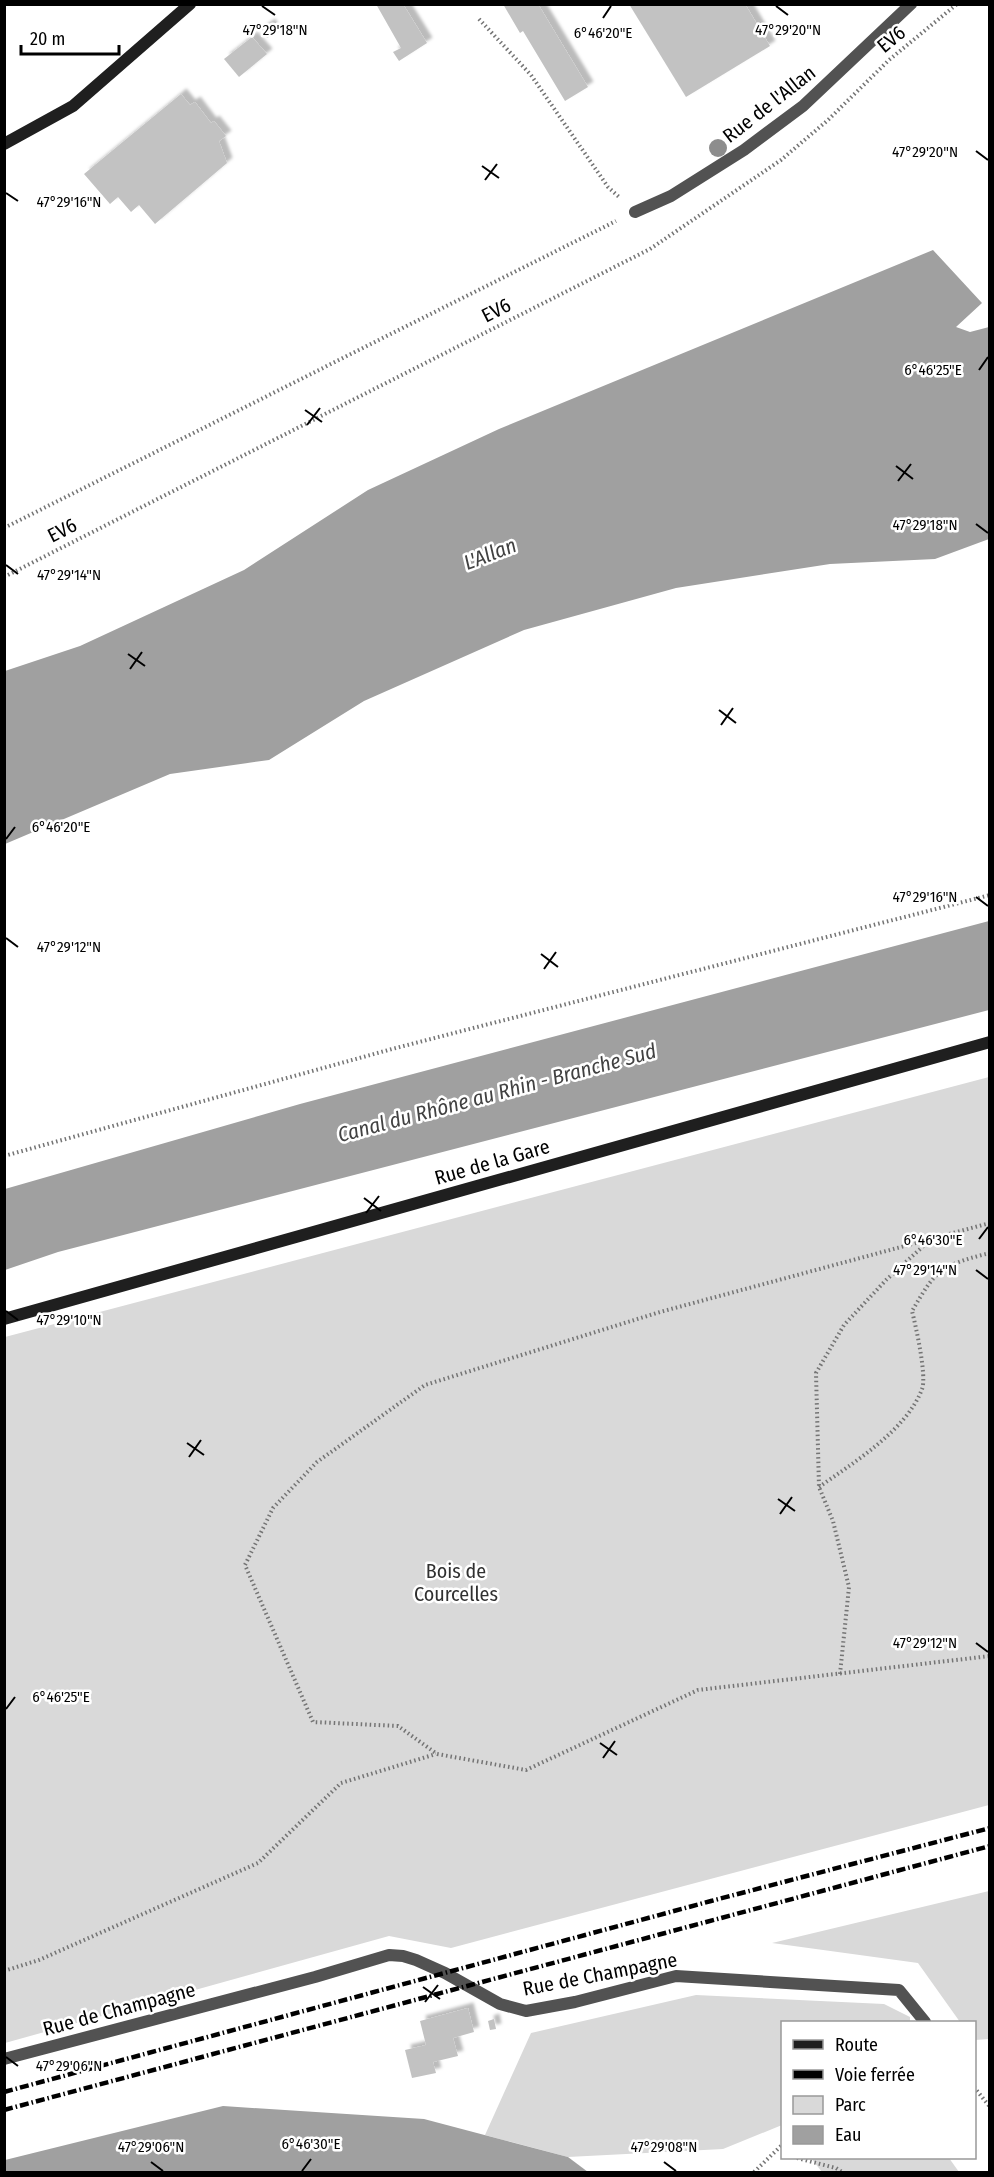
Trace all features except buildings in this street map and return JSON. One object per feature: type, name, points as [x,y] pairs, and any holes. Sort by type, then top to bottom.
[{"type":"main road","points":[[4,144],[73,106],[190,4]]},
{"type":"main road","name":"Rue de la Gare","points":[[4,1319],[990,1042]]},
{"type":"street","name":"Rue de l'Allan","points":[[635,212],[680,191],[744,150],[803,106],[911,4]]},
{"type":"street","name":"Rue de Champagne","points":[[4,2059],[315,1977],[389,1955],[416,1960],[445,1973],[500,2004],[525,2011],[575,2002],[676,1976],[899,1990],[924,2021]]},
{"type":"path","name":"EV6","points":[[4,577],[650,249],[781,160],[828,120],[889,60],[957,4]]},
{"type":"path","points":[[4,528],[635,212],[608,187],[531,75],[479,19]]},
{"type":"path","points":[[4,1156],[392,1049],[990,895]]},
{"type":"path","points":[[990,1223],[660,1312],[425,1385],[317,1462],[273,1508],[245,1566],[313,1722],[398,1726],[437,1754],[526,1770],[698,1690],[990,1656]]},
{"type":"path","points":[[840,1674],[849,1587],[833,1521],[819,1487],[816,1373],[844,1325],[886,1280],[930,1239]]},
{"type":"path","points":[[819,1487],[854,1462],[905,1418],[923,1388],[919,1339],[912,1311],[928,1286],[941,1272],[990,1252]]},
{"type":"path","points":[[4,1971],[39,1960],[258,1863],[341,1783],[437,1754]]},
{"type":"path","points":[[976,2088],[990,2107]]},
{"type":"path","points":[[754,2172],[781,2147]]},
{"type":"path","points":[[776,2152],[781,2153]]},
{"type":"path","points":[[804,2159],[836,2168],[842,2172]]},
{"type":"green space","name":"Bois de Courcelles","points":[[989,1077],[989,1805],[451,1948],[389,1936],[5,2043],[5,1337]]},
{"type":"green space","points":[[989,1891],[989,2039],[976,2040],[976,2021],[959,2021],[918,1963],[772,1943]]},
{"type":"green space","points":[[696,1995],[884,2004],[910,2017],[910,2021],[781,2021],[781,2125],[723,2149],[568,2157],[485,2135],[531,2033]]},
{"type":"green space","points":[[812,2159],[950,2159],[959,2172],[822,2172]]},
{"type":"water","name":"L'Allan","points":[[933,250],[982,303],[956,327],[970,332],[989,327],[989,539],[935,559],[830,564],[676,588],[524,630],[364,701],[269,760],[170,774],[5,844],[5,671],[80,646],[244,570],[368,490],[499,429]]},
{"type":"water","name":"Canal du Rhône au Rhin - Branche Sud","points":[[989,921],[989,1010],[58,1252],[5,1270],[5,1189],[300,1104]]},
{"type":"water","points":[[223,2106],[424,2119],[568,2157],[588,2172],[5,2172],[5,2160]]},
{"type":"railway","points":[[4,2092],[990,1828]]},
{"type":"railway","points":[[4,2110],[990,1846]]}]
